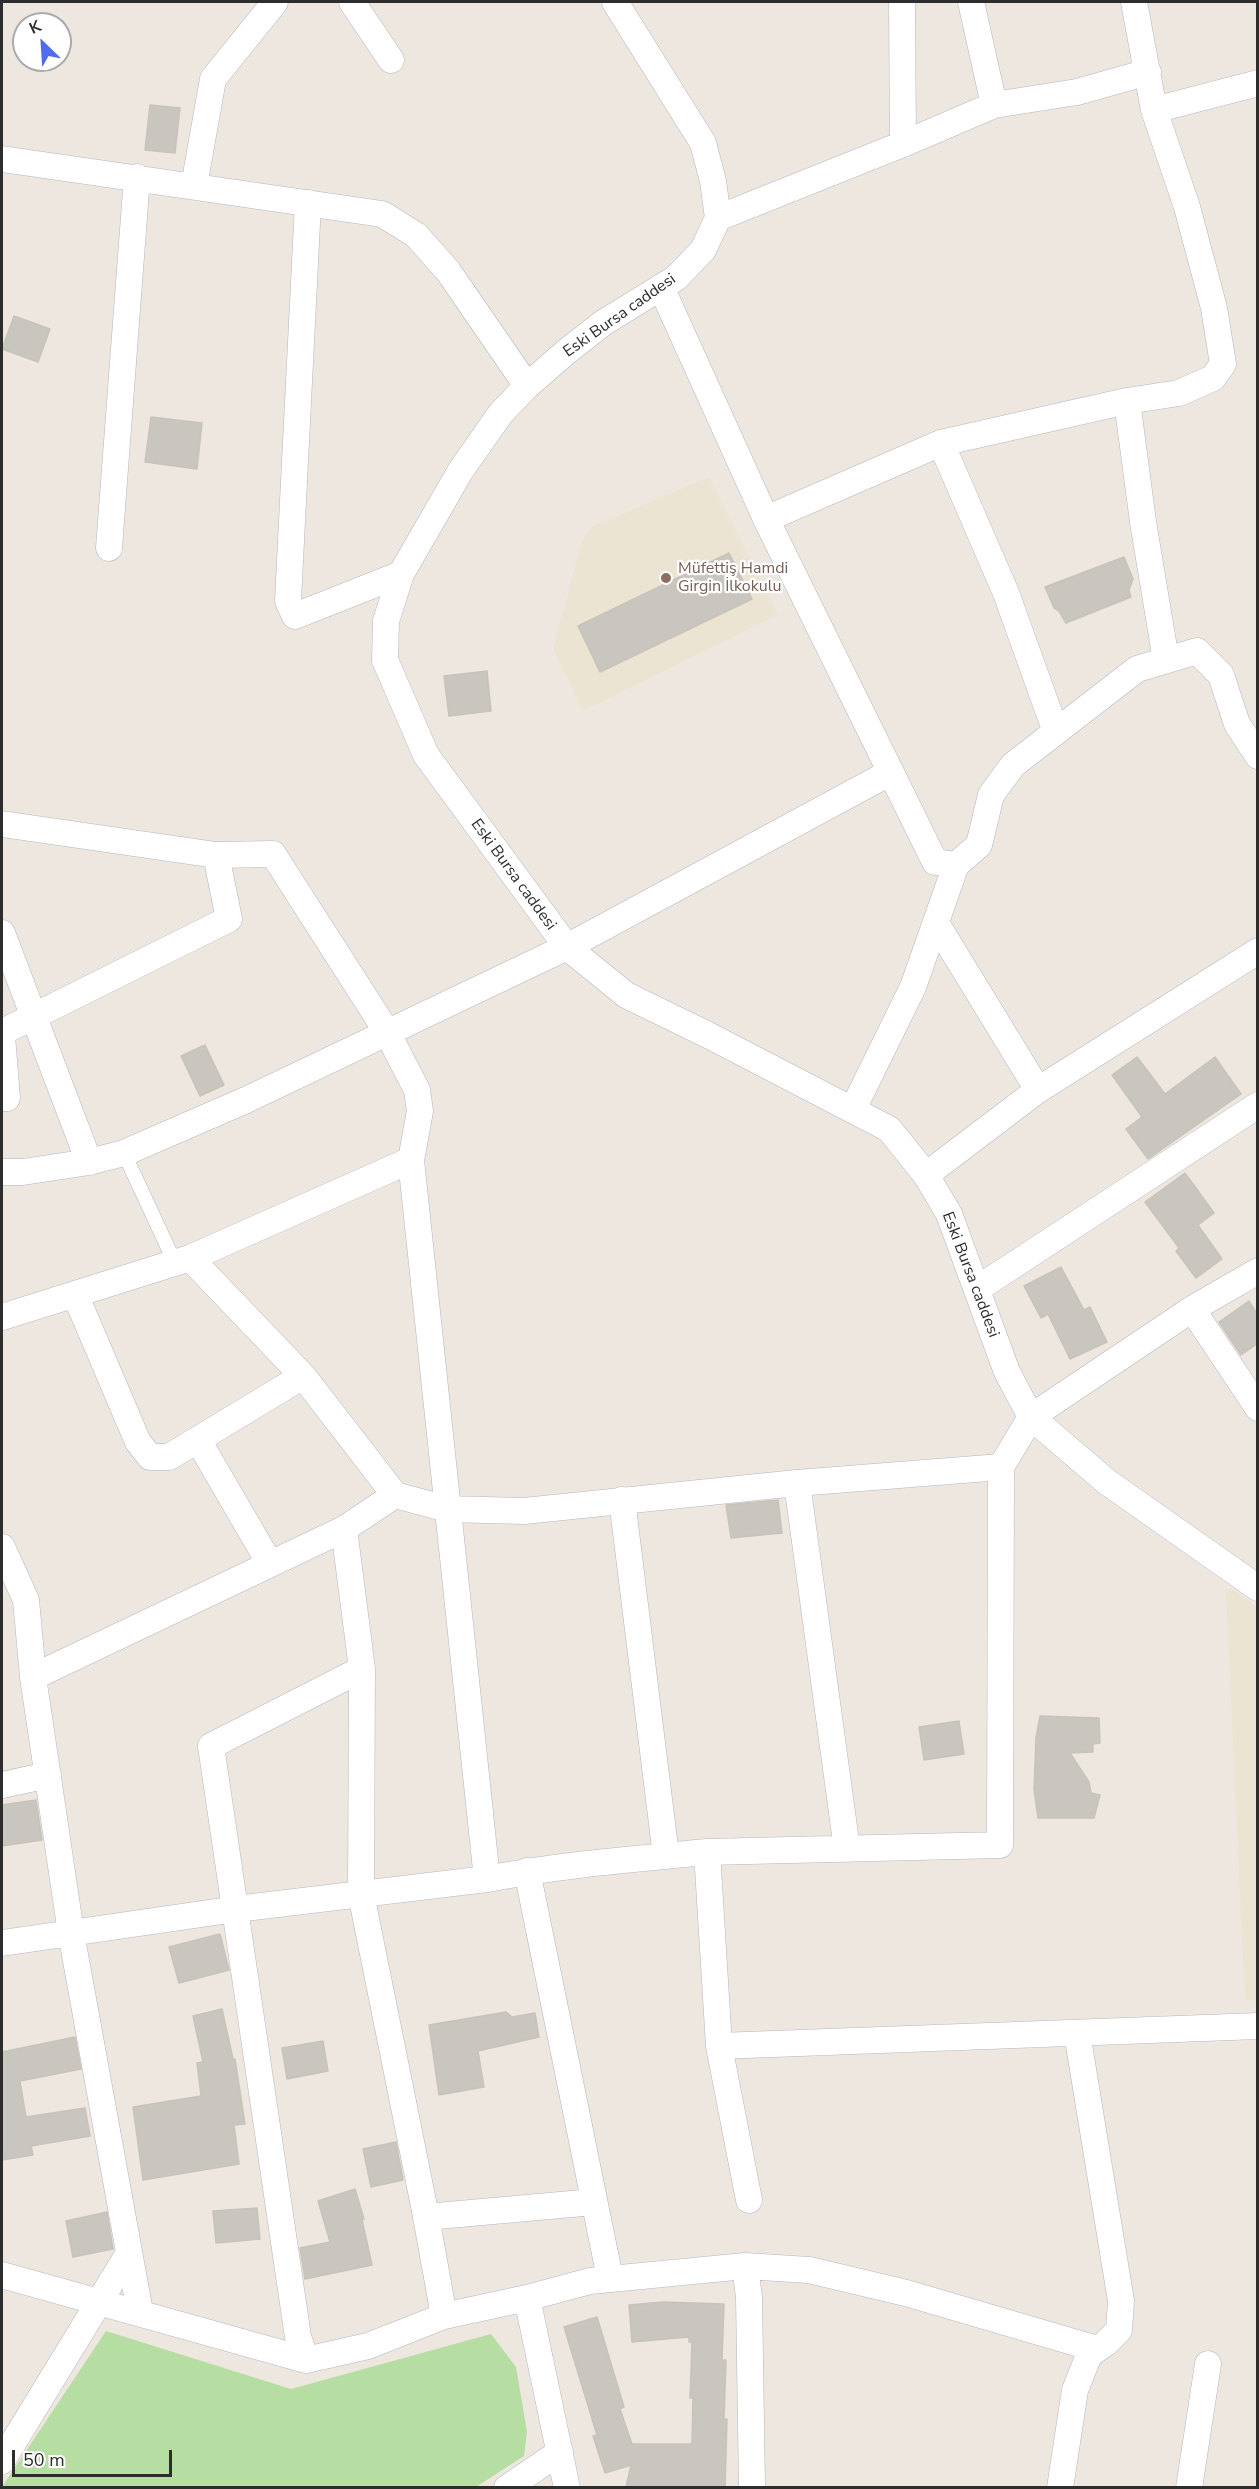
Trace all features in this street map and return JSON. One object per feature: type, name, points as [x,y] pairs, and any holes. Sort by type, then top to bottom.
[{"type":"street","points":[[194,186],[213,79],[275,2]]},
{"type":"street","points":[[352,2],[391,60]]},
{"type":"street","points":[[615,2],[703,143],[713,182],[718,218],[994,105],[1077,92],[1148,72]]},
{"type":"street","points":[[902,2],[903,144]]},
{"type":"street","points":[[971,2],[994,105]]},
{"type":"street","points":[[766,519],[941,443],[1127,401],[1179,393],[1213,378],[1223,364],[1211,297],[1187,207],[1154,110],[1134,2]]},
{"type":"street","points":[[1154,110],[1257,83]]},
{"type":"street","points":[[2,159],[382,214],[416,235],[448,271],[527,386]]},
{"type":"street","points":[[109,549],[137,177]]},
{"type":"street","points":[[308,203],[288,601],[295,616],[401,574]]},
{"type":"street","name":"Eski Bursa caddesi","points":[[718,218],[703,250],[676,278],[603,323],[527,386],[501,413],[461,470],[401,574],[386,621],[385,660],[426,755],[567,947],[626,995],[889,1129],[926,1175],[949,1214],[1007,1372],[1031,1417],[1107,1482],[1257,1588]]},
{"type":"street","points":[[661,287],[766,519],[935,862],[956,865]]},
{"type":"street","points":[[1127,401],[1143,522],[1166,660]]},
{"type":"street","points":[[941,443],[1006,592],[1056,732]]},
{"type":"street","points":[[853,1109],[913,987],[956,865],[980,845],[991,795],[1013,765],[1137,669],[1197,651],[1221,675],[1237,724],[1257,756]]},
{"type":"street","points":[[2,1172],[23,1172],[89,1162],[124,1153],[246,1100],[567,947],[891,772]]},
{"type":"street","points":[[2,824],[216,855],[273,854],[387,1032],[417,1090],[420,1111],[411,1160],[486,1879]]},
{"type":"street","points":[[2,1098],[7,1098],[2,1034],[229,919],[216,855]]},
{"type":"street","points":[[936,923],[1038,1090]]},
{"type":"street","points":[[2,933],[89,1162]]},
{"type":"street","points":[[926,1175],[1038,1090],[1257,951]]},
{"type":"street","points":[[976,1289],[1257,1105]]},
{"type":"street","points":[[2,1317],[182,1261],[411,1160]]},
{"type":"street","points":[[182,1261],[303,1376],[395,1495],[447,1509],[524,1511],[797,1483],[1001,1467]]},
{"type":"street","points":[[2,1943],[236,1909],[486,1879],[527,1871],[666,1856],[707,1852],[1000,1845],[1001,1467],[1031,1417],[1192,1309],[1257,1271]]},
{"type":"street","points":[[75,1294],[138,1442],[150,1457],[169,1457],[303,1376]]},
{"type":"street","points":[[1192,1309],[1257,1408]]},
{"type":"street","points":[[198,1440],[270,1564]]},
{"type":"street","points":[[797,1483],[847,1849]]},
{"type":"street","points":[[33,1677],[344,1529],[395,1495]]},
{"type":"street","points":[[622,1500],[666,1856]]},
{"type":"street","points":[[344,1529],[362,1669],[362,1894],[444,2316]]},
{"type":"street","points":[[2,1547],[26,1600],[33,1677],[71,1933],[140,2312]]},
{"type":"street","points":[[306,2360],[298,2337],[211,1746],[362,1669]]},
{"type":"street","points":[[2,1785],[48,1774]]},
{"type":"street","points":[[707,1852],[719,2046],[749,2200]]},
{"type":"street","points":[[527,1871],[610,2278]]},
{"type":"street","points":[[719,2046],[1257,2026]]},
{"type":"street","points":[[1060,2487],[1074,2390],[1089,2355],[1119,2330],[1121,2301],[1077,2033]]},
{"type":"street","points":[[426,2217],[594,2202]]},
{"type":"street","points":[[2,2461],[129,2253]]},
{"type":"street","points":[[2,2275],[306,2360],[368,2346],[444,2316],[527,2298],[590,2281],[746,2266],[809,2270],[885,2288],[1097,2349]]},
{"type":"street","points":[[746,2266],[752,2487]]},
{"type":"street","points":[[527,2298],[567,2487]]},
{"type":"street","points":[[1189,2487],[1208,2364]]},
{"type":"street","points":[[507,2487],[560,2452]]},
{"type":"lane","points":[[124,1153],[182,1261]]},
{"type":"shaded area","name":"Müfettiş Hamdi Girgin İlkokulu","points":[[709,477],[778,615],[583,711],[553,649],[582,541],[592,527]]},
{"type":"shaded area","points":[[1230,1588],[1257,1607],[1257,2000],[1245,2000],[1226,1592]]},
{"type":"green space","points":[[106,2331],[291,2389],[491,2334],[516,2367],[527,2432],[524,2456],[476,2487],[2,2487]]},
{"type":"building","points":[[150,105],[180,108],[175,153],[145,150]]},
{"type":"building","points":[[14,316],[50,329],[38,362],[2,349]]},
{"type":"building","points":[[151,417],[202,423],[197,469],[145,462]]},
{"type":"building","points":[[729,553],[752,599],[600,672],[578,626]]},
{"type":"building","points":[[1124,557],[1133,579],[1129,590],[1131,597],[1066,623],[1059,611],[1054,608],[1045,587]]},
{"type":"building","points":[[487,671],[491,711],[449,716],[444,676]]},
{"type":"building","points":[[205,1045],[224,1085],[200,1096],[181,1056]]},
{"type":"building","points":[[1137,1057],[1165,1094],[1215,1057],[1241,1094],[1148,1159],[1126,1129],[1142,1117],[1112,1075]]},
{"type":"building","points":[[1185,1173],[1214,1213],[1198,1225],[1222,1259],[1196,1278],[1176,1251],[1179,1248],[1145,1202]]},
{"type":"building","points":[[1061,1267],[1084,1310],[1090,1307],[1107,1342],[1070,1359],[1048,1314],[1041,1318],[1024,1286]]},
{"type":"building","points":[[1249,1301],[1257,1314],[1257,1344],[1241,1355],[1219,1322]]},
{"type":"building","points":[[778,1500],[782,1533],[731,1538],[726,1505]]},
{"type":"building","points":[[1040,1716],[1099,1718],[1100,1743],[1093,1744],[1093,1752],[1070,1753],[1089,1782],[1091,1793],[1100,1795],[1094,1818],[1038,1818],[1034,1790],[1036,1738]]},
{"type":"building","points":[[959,1721],[964,1754],[924,1760],[919,1727]]},
{"type":"building","points":[[36,1800],[42,1840],[2,1846],[2,1805]]},
{"type":"building","points":[[220,1934],[229,1970],[179,1983],[169,1947]]},
{"type":"building","points":[[222,2009],[233,2059],[235,2059],[245,2124],[234,2125],[239,2164],[143,2180],[133,2107],[201,2096],[197,2063],[203,2062],[193,2016]]},
{"type":"building","points":[[506,2012],[512,2017],[535,2013],[539,2037],[478,2051],[484,2087],[439,2095],[429,2025]]},
{"type":"building","points":[[75,2037],[81,2069],[20,2081],[26,2117],[85,2108],[90,2136],[31,2146],[33,2155],[2,2160],[2,2052]]},
{"type":"building","points":[[323,2041],[328,2071],[287,2079],[282,2048]]},
{"type":"building","points":[[396,2142],[403,2180],[371,2187],[363,2149]]},
{"type":"building","points":[[355,2189],[364,2219],[362,2220],[372,2265],[305,2279],[300,2248],[330,2242],[318,2201]]},
{"type":"building","points":[[257,2208],[260,2239],[216,2243],[213,2211]]},
{"type":"building","points":[[107,2212],[113,2249],[73,2257],[66,2221]]},
{"type":"building","points":[[663,2302],[724,2304],[722,2360],[726,2360],[724,2419],[727,2419],[725,2487],[626,2487],[631,2465],[605,2473],[593,2436],[597,2435],[564,2327],[597,2317],[624,2407],[620,2409],[632,2444],[692,2444],[693,2398],[690,2398],[692,2342],[689,2342],[689,2337],[632,2342],[629,2305]]},
{"type":"place","name":"Müfettiş Hamdi Girgin İlkokulu","points":[[666,578]]}]
